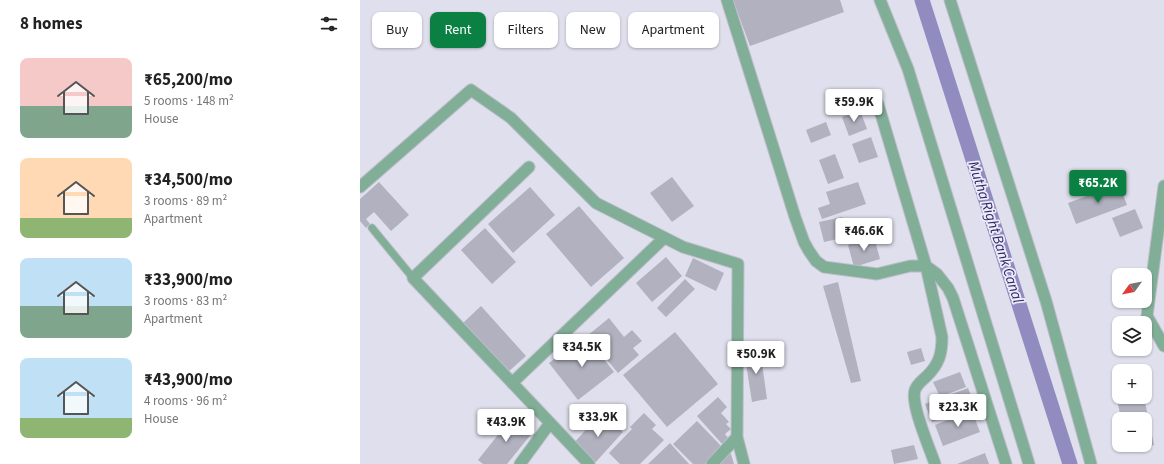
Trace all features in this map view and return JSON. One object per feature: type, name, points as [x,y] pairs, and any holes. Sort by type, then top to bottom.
[{"type":"street","points":[[727,0],[804,242],[816,261],[824,268],[877,274],[910,266],[926,266],[937,274],[948,288],[953,298],[1006,464]]},
{"type":"street","points":[[880,0],[908,69],[1029,464]]},
{"type":"street","points":[[950,0],[1046,301],[1091,464]]},
{"type":"street","points":[[360,187],[471,90],[510,118],[596,203],[683,247],[738,264],[737,438],[744,464]]},
{"type":"street","points":[[878,104],[926,266],[942,337],[942,344],[937,365],[915,389],[914,397],[916,408],[935,464]]},
{"type":"street","points":[[529,167],[413,278],[589,464]]},
{"type":"street","points":[[1164,186],[1147,316],[1164,346]]},
{"type":"street","points":[[512,383],[664,238]]},
{"type":"street","points":[[520,464],[550,423]]},
{"type":"street","points":[[712,464],[737,438]]},
{"type":"lane","points":[[372,228],[413,278]]},
{"type":"building","points":[[733,0],[840,0],[844,12],[750,46]]},
{"type":"building","points":[[860,110],[867,129],[849,136],[842,117]]},
{"type":"building","points":[[826,122],[831,135],[811,143],[806,130]]},
{"type":"building","points":[[871,137],[878,157],[859,163],[852,144]]},
{"type":"building","points":[[835,154],[844,178],[828,184],[819,160]]},
{"type":"building","points":[[672,177],[694,206],[672,222],[650,193]]},
{"type":"building","points":[[379,182],[409,215],[391,231],[374,212],[366,219],[370,224],[366,228],[360,221],[360,199]]},
{"type":"building","points":[[858,182],[866,204],[822,219],[818,208],[830,204],[826,192]]},
{"type":"building","points":[[1119,184],[1127,205],[1076,224],[1068,203]]},
{"type":"building","points":[[530,187],[555,215],[513,253],[488,224]]},
{"type":"building","points":[[579,206],[624,258],[591,287],[546,234]]},
{"type":"building","points":[[1135,209],[1143,228],[1120,237],[1112,218]]},
{"type":"building","points":[[842,217],[847,237],[824,242],[819,222]]},
{"type":"building","points":[[485,228],[516,262],[492,284],[461,250]]},
{"type":"building","points":[[874,237],[880,259],[854,267],[848,245]]},
{"type":"building","points":[[666,257],[682,276],[652,302],[636,283]]},
{"type":"building","points":[[693,258],[724,273],[716,291],[685,276]]},
{"type":"building","points":[[685,279],[695,289],[666,317],[657,308]]},
{"type":"building","points":[[838,282],[861,381],[851,383],[823,286]]},
{"type":"building","points":[[481,306],[526,356],[507,373],[463,323]]},
{"type":"building","points":[[609,318],[624,337],[632,330],[642,341],[633,348],[639,355],[618,373],[587,336]]},
{"type":"building","points":[[675,332],[718,384],[667,427],[623,375]]},
{"type":"building","points":[[585,335],[614,372],[578,400],[549,363]]},
{"type":"building","points":[[921,348],[925,361],[911,365],[907,352]]},
{"type":"building","points":[[760,349],[767,399],[752,402],[744,351]]},
{"type":"building","points":[[960,372],[966,387],[940,397],[933,382]]},
{"type":"building","points":[[968,388],[975,406],[932,422],[925,404]]},
{"type":"building","points":[[718,397],[727,407],[721,413],[729,422],[726,424],[731,429],[725,434],[729,439],[723,445],[697,416]]},
{"type":"building","points":[[1118,404],[1145,404],[1147,412],[1120,412]]},
{"type":"building","points":[[972,411],[980,432],[943,446],[935,425]]},
{"type":"building","points":[[601,413],[623,432],[594,464],[573,444]]},
{"type":"building","points":[[644,413],[656,425],[652,429],[664,440],[640,464],[620,464],[609,453],[632,429],[630,427]]},
{"type":"building","points":[[513,416],[533,432],[507,464],[483,464],[478,460]]},
{"type":"building","points":[[697,421],[722,447],[705,464],[693,464],[673,444]]},
{"type":"building","points":[[670,443],[689,464],[648,464]]},
{"type":"building","points":[[914,445],[918,459],[894,464],[891,450]]},
{"type":"building","points":[[730,451],[734,464],[717,464]]},
{"type":"building","points":[[985,453],[989,464],[957,464]]},
{"type":"waterway","name":"Mutha Right Bank Canal","points":[[922,0],[1070,464]]}]
